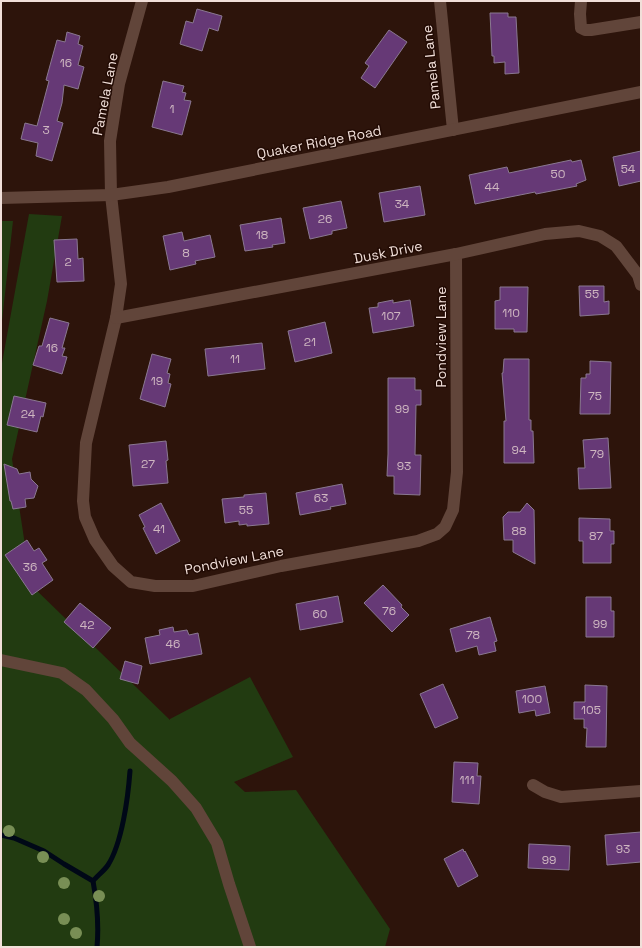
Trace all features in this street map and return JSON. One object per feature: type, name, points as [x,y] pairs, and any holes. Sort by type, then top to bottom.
[{"type":"street","name":"Pamela Lane","points":[[112,195],[110,140],[119,84],[142,1]]},
{"type":"street","name":"Pamela Lane","points":[[440,1],[452,130]]},
{"type":"street","points":[[581,1],[581,28],[585,30],[641,22]]},
{"type":"street","name":"Quaker Ridge Road","points":[[1,198],[112,195],[168,187],[641,92]]},
{"type":"street","name":"Pondview Lane","points":[[112,195],[121,284],[116,318],[86,443],[83,501],[85,517],[95,540],[113,566],[131,582],[155,586],[193,586],[281,566],[418,541],[437,534],[445,527],[453,510],[457,472],[456,254]]},
{"type":"street","name":"Dusk Drive","points":[[116,318],[456,254],[545,234],[578,231],[600,236],[616,246],[638,276],[641,285]]},
{"type":"street","points":[[1,660],[62,673],[86,690],[112,719],[130,743],[172,781],[196,808],[217,843],[250,947]]},
{"type":"street","points":[[533,785],[545,792],[561,797],[641,791]]},
{"type":"green space","points":[[29,214],[62,216],[47,301],[12,459],[31,585],[170,720],[250,677],[293,757],[234,782],[245,792],[296,790],[390,929],[385,947],[1,947],[1,375]]},
{"type":"green space","points":[[1,221],[13,221],[1,330]]},
{"type":"building","points":[[197,9],[222,16],[218,31],[209,28],[202,51],[180,44],[186,21],[193,23]]},
{"type":"building","points":[[490,13],[508,13],[508,17],[516,17],[519,73],[505,74],[505,62],[494,63],[494,56],[492,56]]},
{"type":"building","points":[[389,30],[407,42],[375,88],[361,78],[369,66],[365,63]]},
{"type":"building","points":[[67,32],[80,36],[78,44],[83,46],[78,65],[84,67],[78,89],[64,85],[62,103],[57,121],[63,123],[52,161],[36,156],[38,143],[21,139],[25,123],[37,126],[49,81],[46,80],[57,40],[65,42]]},
{"type":"building","points":[[163,81],[184,86],[182,92],[186,93],[184,100],[191,101],[182,135],[152,127]]},
{"type":"building","points":[[641,151],[641,181],[619,186],[613,157]]},
{"type":"building","points":[[571,160],[572,162],[581,160],[586,180],[576,184],[577,186],[536,194],[535,192],[475,204],[469,175],[507,167],[509,173]]},
{"type":"building","points":[[420,186],[425,215],[384,222],[379,193]]},
{"type":"building","points":[[341,201],[347,228],[332,231],[332,234],[310,239],[303,208]]},
{"type":"building","points":[[281,218],[285,243],[272,245],[273,247],[245,251],[240,225]]},
{"type":"building","points":[[182,232],[184,241],[210,235],[215,257],[195,261],[196,264],[170,270],[163,236]]},
{"type":"building","points":[[77,239],[78,259],[83,258],[84,281],[57,282],[54,240]]},
{"type":"building","points":[[579,286],[604,286],[604,302],[609,301],[609,314],[580,316]]},
{"type":"building","points":[[500,287],[528,287],[527,332],[514,332],[514,329],[495,329],[495,301],[500,300]]},
{"type":"building","points":[[393,300],[393,303],[410,300],[414,326],[373,333],[369,308],[378,307],[378,303]]},
{"type":"building","points":[[50,318],[69,323],[62,348],[65,348],[62,356],[67,357],[62,374],[33,365],[39,346],[42,346]]},
{"type":"building","points":[[325,322],[332,353],[295,362],[288,331]]},
{"type":"building","points":[[262,343],[265,369],[208,376],[205,349]]},
{"type":"building","points":[[152,354],[171,359],[167,373],[170,374],[168,383],[171,384],[165,407],[140,399]]},
{"type":"building","points":[[504,359],[529,359],[529,420],[531,420],[531,431],[533,431],[534,463],[504,463],[504,421],[506,421],[502,373]]},
{"type":"building","points":[[590,361],[611,362],[610,414],[580,414],[581,378],[586,378],[586,374],[590,374]]},
{"type":"building","points":[[388,378],[415,378],[415,390],[421,390],[421,405],[416,405],[415,455],[421,455],[420,495],[394,494],[394,476],[387,476]]},
{"type":"building","points":[[14,396],[46,403],[43,417],[41,416],[37,432],[7,425]]},
{"type":"building","points":[[608,438],[611,488],[579,489],[578,468],[585,468],[583,440]]},
{"type":"building","points":[[166,441],[168,483],[133,486],[129,445]]},
{"type":"building","points":[[4,464],[17,469],[19,474],[30,472],[31,479],[38,486],[34,498],[25,499],[26,507],[13,509],[10,501]]},
{"type":"building","points":[[342,484],[346,504],[330,507],[331,509],[300,515],[296,493]]},
{"type":"building","points":[[266,493],[269,524],[247,526],[247,524],[239,525],[239,521],[225,523],[222,499]]},
{"type":"building","points":[[161,503],[180,541],[156,554],[143,528],[145,527],[139,515]]},
{"type":"building","points":[[527,503],[534,510],[535,564],[513,552],[513,540],[504,540],[503,517],[508,512],[520,512]]},
{"type":"building","points":[[579,518],[610,519],[610,531],[614,531],[614,544],[611,544],[611,563],[583,563],[583,541],[579,541]]},
{"type":"building","points":[[27,540],[34,551],[39,548],[47,560],[42,563],[53,580],[32,595],[5,555]]},
{"type":"building","points":[[383,585],[402,605],[401,607],[409,615],[392,632],[364,603]]},
{"type":"building","points":[[338,596],[343,622],[300,630],[296,604]]},
{"type":"building","points":[[586,597],[611,597],[611,611],[614,611],[614,637],[586,637]]},
{"type":"building","points":[[80,603],[111,628],[93,648],[64,622]]},
{"type":"building","points":[[490,617],[497,641],[494,642],[496,651],[479,655],[477,646],[456,652],[450,629]]},
{"type":"building","points":[[173,627],[174,632],[187,630],[189,635],[198,633],[202,654],[150,664],[145,638],[160,635],[159,630]]},
{"type":"building","points":[[125,661],[142,666],[138,684],[120,679]]},
{"type":"building","points":[[443,684],[458,718],[435,728],[420,694]]},
{"type":"building","points":[[585,685],[607,686],[606,747],[586,747],[587,728],[584,728],[584,719],[574,719],[574,702],[585,702]]},
{"type":"building","points":[[545,686],[550,713],[536,716],[535,710],[519,713],[516,691]]},
{"type":"building","points":[[454,762],[478,763],[477,776],[481,776],[479,804],[452,802]]},
{"type":"building","points":[[641,832],[641,862],[607,865],[605,835]]},
{"type":"building","points":[[529,844],[570,846],[569,870],[528,868]]},
{"type":"building","points":[[463,849],[478,876],[458,887],[444,859]]},
{"type":"waterway","points":[[93,881],[108,865],[117,845],[126,807],[130,771]]},
{"type":"waterway","points":[[1,835],[14,838],[44,851],[93,881],[96,898],[98,930],[97,947]]}]
